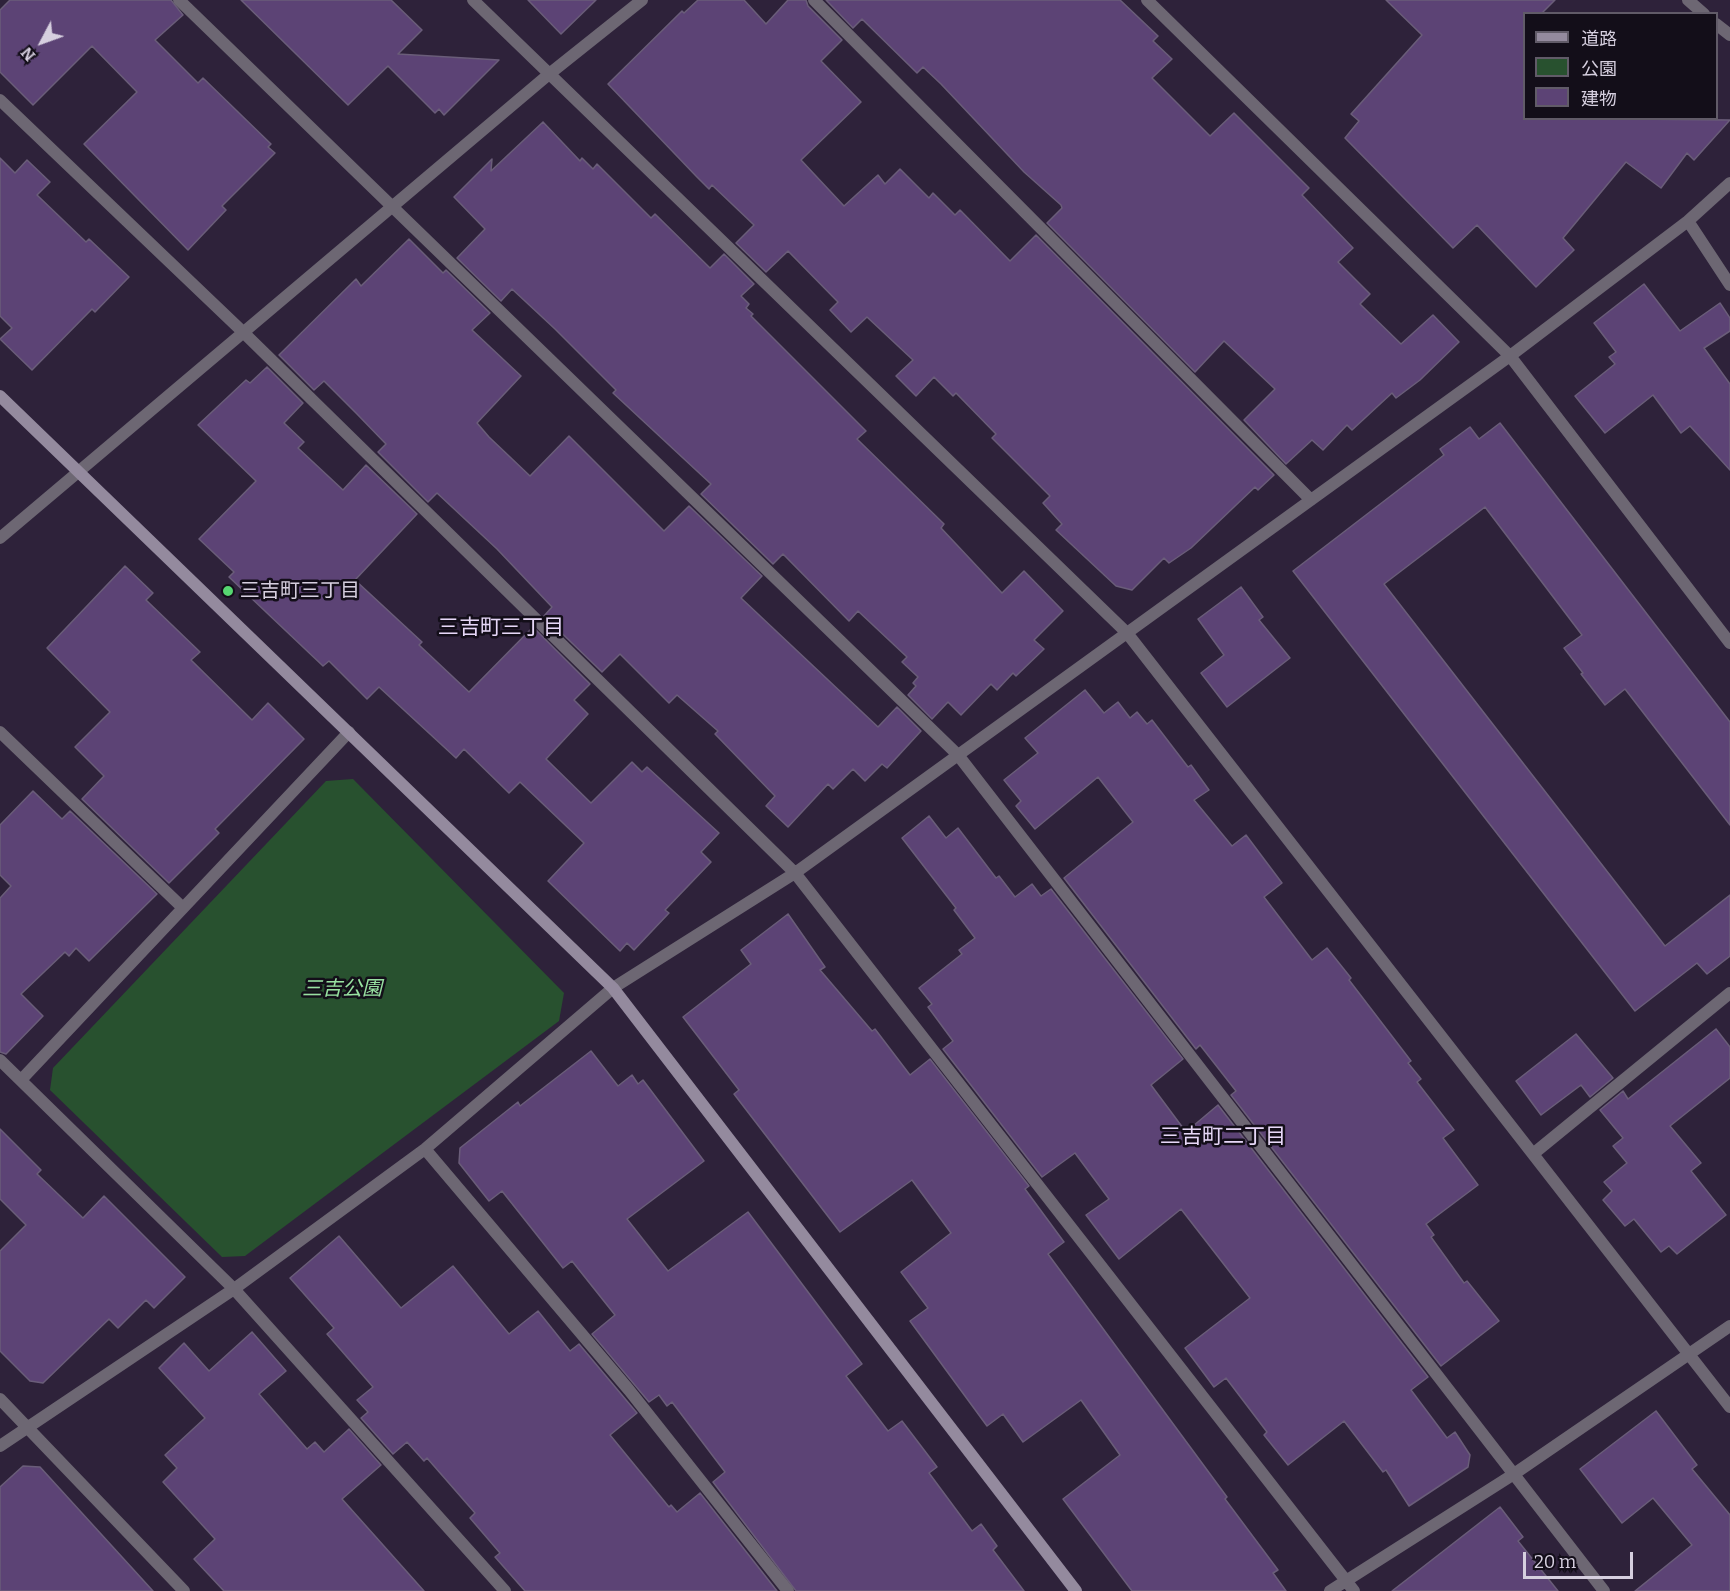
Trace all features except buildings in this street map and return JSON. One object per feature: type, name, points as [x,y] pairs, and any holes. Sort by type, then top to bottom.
[{"type":"street","points":[[179,0],[958,755],[1604,1591]]},
{"type":"street","points":[[473,0],[1127,633],[1730,1407]]},
{"type":"street","points":[[0,538],[548,75],[642,0]]},
{"type":"street","points":[[814,0],[1311,500]]},
{"type":"street","points":[[1147,0],[1510,356],[1730,643]]},
{"type":"street","points":[[1688,0],[1702,12]]},
{"type":"street","points":[[1718,26],[1730,35]]},
{"type":"street","points":[[0,100],[244,333],[795,873],[1354,1591]]},
{"type":"street","points":[[0,1446],[234,1289],[425,1149],[614,988],[795,873],[1510,356],[1688,221],[1730,183]]},
{"type":"street","points":[[1688,221],[1730,285]]},
{"type":"street","points":[[0,396],[614,988],[1076,1591]]},
{"type":"street","points":[[0,732],[183,909]]},
{"type":"street","points":[[21,1080],[349,732]]},
{"type":"street","points":[[1533,1154],[1730,993]]},
{"type":"street","points":[[0,1060],[234,1289],[506,1591]]},
{"type":"street","points":[[425,1149],[629,1390],[788,1591]]},
{"type":"street","points":[[1330,1591],[1514,1474],[1730,1326]]},
{"type":"street","points":[[0,1400],[184,1591]]},
{"type":"green space","name":"三吉公園","points":[[353,779],[564,993],[559,1021],[245,1256],[222,1257],[50,1090],[53,1068],[326,781]]},
{"type":"place","name":"三吉町三丁目","points":[[228,591]]},
{"type":"district","name":"三吉町三丁目","points":[[501,628]]},
{"type":"district","name":"三吉町二丁目","points":[[1223,1137]]}]
